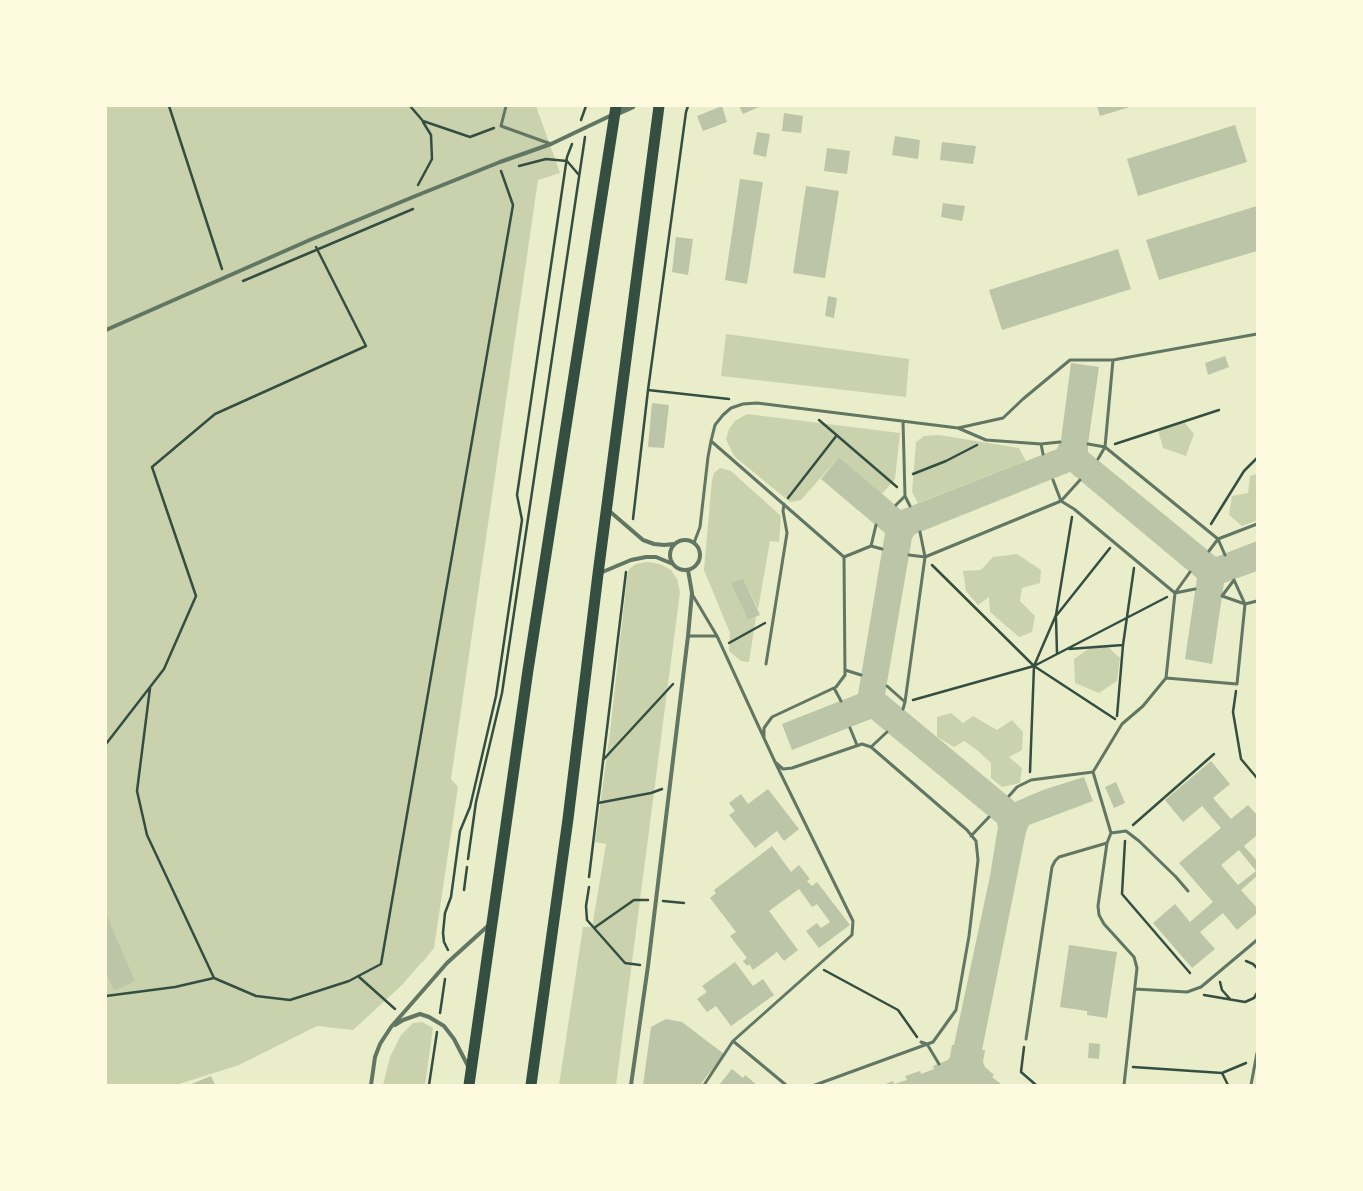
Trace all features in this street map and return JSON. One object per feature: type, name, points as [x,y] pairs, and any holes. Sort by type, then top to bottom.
[{"type":"highway","points":[[530,1085],[568,820],[606,508],[659,106]]},
{"type":"highway","points":[[469,1085],[528,670],[615,110]]},
{"type":"street","points":[[106,330],[312,239],[500,162],[550,144],[576,133],[615,110],[632,106]]},
{"type":"street","points":[[598,574],[631,560],[646,557],[656,557],[673,564],[679,569],[688,570],[696,565],[700,556],[698,547],[694,543],[684,540],[675,544],[664,545],[654,544],[643,540],[606,508]]},
{"type":"street","points":[[673,564],[670,558],[670,552],[675,544]]},
{"type":"street","points":[[630,1085],[657,900],[684,673],[692,593],[688,570]]},
{"type":"street","points":[[371,1085],[375,1057],[380,1044],[391,1027],[447,963],[493,921]]},
{"type":"street","points":[[391,1027],[403,1020],[420,1014],[429,1017],[444,1026],[454,1039],[471,1072]]},
{"type":"lane","points":[[506,106],[501,126],[550,144]]},
{"type":"lane","points":[[958,428],[1003,418],[1023,399],[1070,360],[1114,360],[1257,334]]},
{"type":"lane","points":[[1098,459],[1105,447],[1114,360]]},
{"type":"lane","points":[[694,543],[700,527],[711,441],[715,425],[731,408],[743,404],[757,403],[958,428],[986,440],[1041,444],[1060,442]]},
{"type":"lane","points":[[903,421],[905,495],[910,506]]},
{"type":"lane","points":[[711,441],[784,503],[844,557],[845,675],[834,688],[772,717],[764,728],[764,739]]},
{"type":"lane","points":[[1041,444],[1043,454]]},
{"type":"lane","points":[[1088,444],[1105,447],[1218,539],[1225,555]]},
{"type":"lane","points":[[1053,480],[1061,501],[1114,542],[1175,593]]},
{"type":"lane","points":[[909,555],[925,557],[1061,501],[1080,480]]},
{"type":"lane","points":[[896,505],[905,495]]},
{"type":"lane","points":[[766,664],[787,533],[783,511],[784,503]]},
{"type":"lane","points":[[1209,551],[1218,539],[1257,524]]},
{"type":"lane","points":[[871,546],[876,525]]},
{"type":"lane","points":[[903,709],[925,557],[920,532]]},
{"type":"lane","points":[[844,557],[871,546],[882,549]]},
{"type":"lane","points":[[1124,1085],[1137,968],[1134,957],[1104,924],[1099,915],[1098,906],[1107,843],[1111,833],[1093,772],[1122,724],[1143,706],[1166,678],[1175,593],[1190,572]]},
{"type":"lane","points":[[1166,678],[1237,684],[1245,604],[1234,580],[1222,596],[1245,604],[1257,600]]},
{"type":"lane","points":[[1175,593],[1195,589]]},
{"type":"lane","points":[[692,593],[717,636],[764,739],[853,921],[852,935],[733,1041],[704,1085]]},
{"type":"lane","points":[[688,636],[717,636]]},
{"type":"lane","points":[[845,670],[861,675]]},
{"type":"lane","points":[[887,686],[905,702]]},
{"type":"lane","points":[[834,688],[841,701]]},
{"type":"lane","points":[[850,728],[857,745]]},
{"type":"lane","points":[[870,747],[887,732]]},
{"type":"lane","points":[[775,762],[783,768],[792,768],[857,745],[862,744],[870,747],[967,830],[976,841],[978,860],[969,936],[956,1010],[932,1042],[814,1085]]},
{"type":"lane","points":[[1008,796],[1017,787],[1031,780],[1093,772]]},
{"type":"lane","points":[[971,836],[989,817]]},
{"type":"lane","points":[[1111,833],[1126,831],[1140,841],[1188,891]]},
{"type":"lane","points":[[1026,1039],[1052,867],[1055,861],[1060,858],[1107,843]]},
{"type":"lane","points":[[1134,989],[1187,992],[1202,987],[1257,940]]},
{"type":"lane","points":[[733,1041],[786,1085]]},
{"type":"lane","points":[[921,1042],[927,1044],[939,1064]]},
{"type":"lane","points":[[1251,1085],[1257,1053]]},
{"type":"path","points":[[169,106],[225,278]]},
{"type":"path","points":[[410,106],[431,135],[432,159],[413,197]]},
{"type":"path","points":[[635,532],[632,517],[648,390],[688,106]]},
{"type":"path","points":[[423,122],[470,137],[501,126]]},
{"type":"path","points":[[468,859],[476,802],[502,693],[586,127]]},
{"type":"path","points":[[447,963],[449,953],[442,933],[445,913],[450,896],[460,831],[470,807],[496,696],[522,520],[517,495],[567,161],[576,133]]},
{"type":"path","points":[[516,167],[546,160],[567,161],[579,175]]},
{"type":"path","points":[[106,996],[175,987],[214,978],[256,996],[290,1000],[349,981],[381,964],[513,205],[501,171],[500,162]]},
{"type":"path","points":[[494,174],[501,171]]},
{"type":"path","points":[[237,284],[416,207]]},
{"type":"path","points":[[106,744],[164,668],[196,596],[152,467],[215,414],[366,346],[312,239]]},
{"type":"path","points":[[648,390],[733,400]]},
{"type":"path","points":[[806,409],[905,495]]},
{"type":"path","points":[[1105,447],[1219,410]]},
{"type":"path","points":[[784,503],[837,435]]},
{"type":"path","points":[[905,477],[946,461],[986,440]]},
{"type":"path","points":[[1207,530],[1244,471],[1257,458]]},
{"type":"path","points":[[1056,653],[1055,617],[1074,510]]},
{"type":"path","points":[[1031,780],[1030,769],[1034,666],[1055,617],[1114,542]]},
{"type":"path","points":[[925,557],[1034,666],[1117,721],[1123,644],[1135,560]]},
{"type":"path","points":[[589,877],[624,575],[631,560]]},
{"type":"path","points":[[1066,650],[1175,593]]},
{"type":"path","points":[[722,648],[774,617]]},
{"type":"path","points":[[905,702],[1034,666],[1056,653],[1066,650],[1123,644]]},
{"type":"path","points":[[602,760],[684,673]]},
{"type":"path","points":[[1237,684],[1233,712],[1241,759],[1257,778]]},
{"type":"path","points":[[150,686],[137,791],[147,835],[214,978]]},
{"type":"path","points":[[598,803],[651,793],[671,785]]},
{"type":"path","points":[[464,890],[467,867]]},
{"type":"path","points":[[589,887],[586,906],[587,920],[625,963],[648,966]]},
{"type":"path","points":[[594,928],[634,900],[657,900],[684,903]]},
{"type":"path","points":[[818,966],[898,1010],[921,1042]]},
{"type":"path","points":[[1223,968],[1220,979],[1222,990],[1230,1000]]},
{"type":"path","points":[[358,976],[402,1015]]},
{"type":"path","points":[[1187,992],[1245,1002],[1254,998],[1257,993]]},
{"type":"path","points":[[1026,1039],[1021,1072],[1036,1085]]},
{"type":"path","points":[[1126,1067],[1222,1073],[1256,1059]]},
{"type":"path","points":[[1222,1073],[1228,1085]]},
{"type":"green space","points":[[106,106],[536,106],[560,173],[538,180],[451,779],[458,787],[434,948],[402,985],[353,1030],[317,1026],[239,1065],[176,1085],[106,1085]]},
{"type":"green space","points":[[726,334],[909,359],[906,397],[721,376]]},
{"type":"green space","points":[[747,414],[900,433],[895,479],[882,494],[839,457],[801,500],[790,502],[735,457],[729,446],[726,439],[729,429],[735,421]]},
{"type":"green space","points":[[1184,422],[1194,434],[1186,456],[1163,448],[1158,430]]},
{"type":"green space","points":[[939,435],[1019,448],[1026,461],[918,503],[912,492],[916,442],[924,436]]},
{"type":"green space","points":[[720,468],[731,471],[781,516],[779,542],[770,541],[758,609],[743,578],[732,584],[748,620],[756,617],[749,662],[741,661],[729,651],[730,633],[704,570],[712,480],[714,473]]},
{"type":"green space","points":[[1257,474],[1256,521],[1242,526],[1229,515],[1232,496],[1248,493],[1250,476]]},
{"type":"green space","points":[[1017,554],[1041,570],[1040,583],[1022,588],[1020,601],[1035,616],[1032,632],[1019,637],[990,612],[989,597],[978,605],[966,591],[963,571],[981,570],[993,557]]},
{"type":"green space","points":[[648,562],[660,564],[671,570],[677,579],[680,592],[616,1085],[559,1085],[583,927],[592,927],[606,844],[595,842],[610,732],[627,578],[629,569],[636,564]]},
{"type":"green space","points":[[1107,646],[1120,658],[1117,681],[1099,693],[1075,683],[1074,659],[1090,648]]},
{"type":"green space","points":[[951,713],[963,723],[973,716],[997,730],[1012,720],[1023,732],[1022,750],[1009,757],[1022,768],[1020,783],[1002,787],[991,778],[991,763],[977,750],[964,741],[954,747],[937,737],[937,717]]},
{"type":"green space","points":[[422,1022],[433,1028],[425,1085],[383,1085],[390,1057],[401,1035],[413,1023]]},
{"type":"building","points":[[722,106],[727,122],[703,131],[697,116]]},
{"type":"building","points":[[739,106],[761,106],[743,114]]},
{"type":"building","points":[[1097,106],[1133,106],[1100,116]]},
{"type":"building","points":[[784,113],[803,116],[801,133],[782,131]]},
{"type":"building","points":[[1235,125],[1247,162],[1138,196],[1127,159]]},
{"type":"building","points":[[757,132],[770,134],[766,157],[753,154]]},
{"type":"building","points":[[895,136],[920,140],[918,159],[892,155]]},
{"type":"building","points":[[942,142],[976,146],[973,164],[940,160]]},
{"type":"building","points":[[827,148],[850,151],[847,174],[824,171]]},
{"type":"building","points":[[740,179],[763,182],[747,284],[725,280]]},
{"type":"building","points":[[806,186],[839,191],[825,278],[793,273]]},
{"type":"building","points":[[943,203],[965,206],[962,221],[941,217]]},
{"type":"building","points":[[1257,206],[1257,251],[1159,280],[1146,240]]},
{"type":"building","points":[[676,237],[693,239],[688,275],[672,272]]},
{"type":"building","points":[[1118,249],[1131,289],[1002,330],[989,290]]},
{"type":"building","points":[[828,296],[837,298],[834,318],[825,316]]},
{"type":"building","points":[[1225,356],[1229,367],[1208,375],[1205,363]]},
{"type":"building","points":[[1071,363],[1099,367],[1088,452],[1216,557],[1257,541],[1257,571],[1224,583],[1212,664],[1185,659],[1197,578],[1070,472],[915,534],[912,538],[885,694],[1015,802],[1043,790],[1084,777],[1093,801],[1029,825],[1026,832],[982,1050],[985,1050],[983,1062],[985,1067],[994,1075],[992,1077],[1002,1085],[883,1085],[893,1081],[894,1084],[907,1080],[905,1076],[920,1071],[921,1074],[934,1069],[933,1066],[948,1060],[950,1057],[952,1045],[954,1045],[990,876],[998,827],[997,823],[871,719],[792,750],[782,724],[858,694],[885,533],[821,479],[839,457],[901,510],[1057,449],[1061,440]]},
{"type":"building","points":[[652,403],[669,405],[664,448],[648,447]]},
{"type":"building","points":[[743,578],[760,615],[748,620],[731,583]]},
{"type":"building","points":[[1211,761],[1230,784],[1213,798],[1231,819],[1248,805],[1257,815],[1257,835],[1244,846],[1257,861],[1257,876],[1241,890],[1257,908],[1257,913],[1237,930],[1223,913],[1200,932],[1215,949],[1192,968],[1153,923],[1175,904],[1190,922],[1213,902],[1179,863],[1221,828],[1202,806],[1183,822],[1165,800]],"holes":[[[1239,850],[1256,871],[1238,885],[1221,865]]]},
{"type":"building","points":[[1116,782],[1125,803],[1114,808],[1105,787]]},
{"type":"building","points":[[768,789],[799,829],[784,841],[777,831],[755,848],[729,815],[735,811],[729,803],[741,794],[748,804]]},
{"type":"building","points":[[772,846],[791,872],[799,865],[810,879],[807,881],[812,886],[817,882],[850,925],[819,948],[806,931],[817,923],[821,928],[830,922],[817,904],[812,907],[799,889],[769,911],[798,950],[784,961],[777,952],[753,970],[749,964],[747,966],[743,961],[747,958],[730,936],[736,932],[710,898],[716,893],[714,890]]},
{"type":"building","points":[[106,914],[135,981],[114,991],[106,972]]},
{"type":"building","points":[[1069,945],[1117,952],[1107,1018],[1087,1015],[1087,1011],[1060,1007]]},
{"type":"building","points":[[735,962],[753,986],[763,979],[774,995],[731,1026],[716,1006],[707,1012],[697,999],[707,992],[702,986]]},
{"type":"building","points":[[666,1019],[682,1022],[724,1054],[700,1085],[643,1085],[651,1027]]},
{"type":"building","points":[[1089,1043],[1100,1044],[1099,1059],[1088,1058]]},
{"type":"building","points":[[732,1069],[743,1078],[745,1075],[757,1085],[719,1085]]},
{"type":"building","points":[[211,1076],[215,1085],[189,1085]]}]
